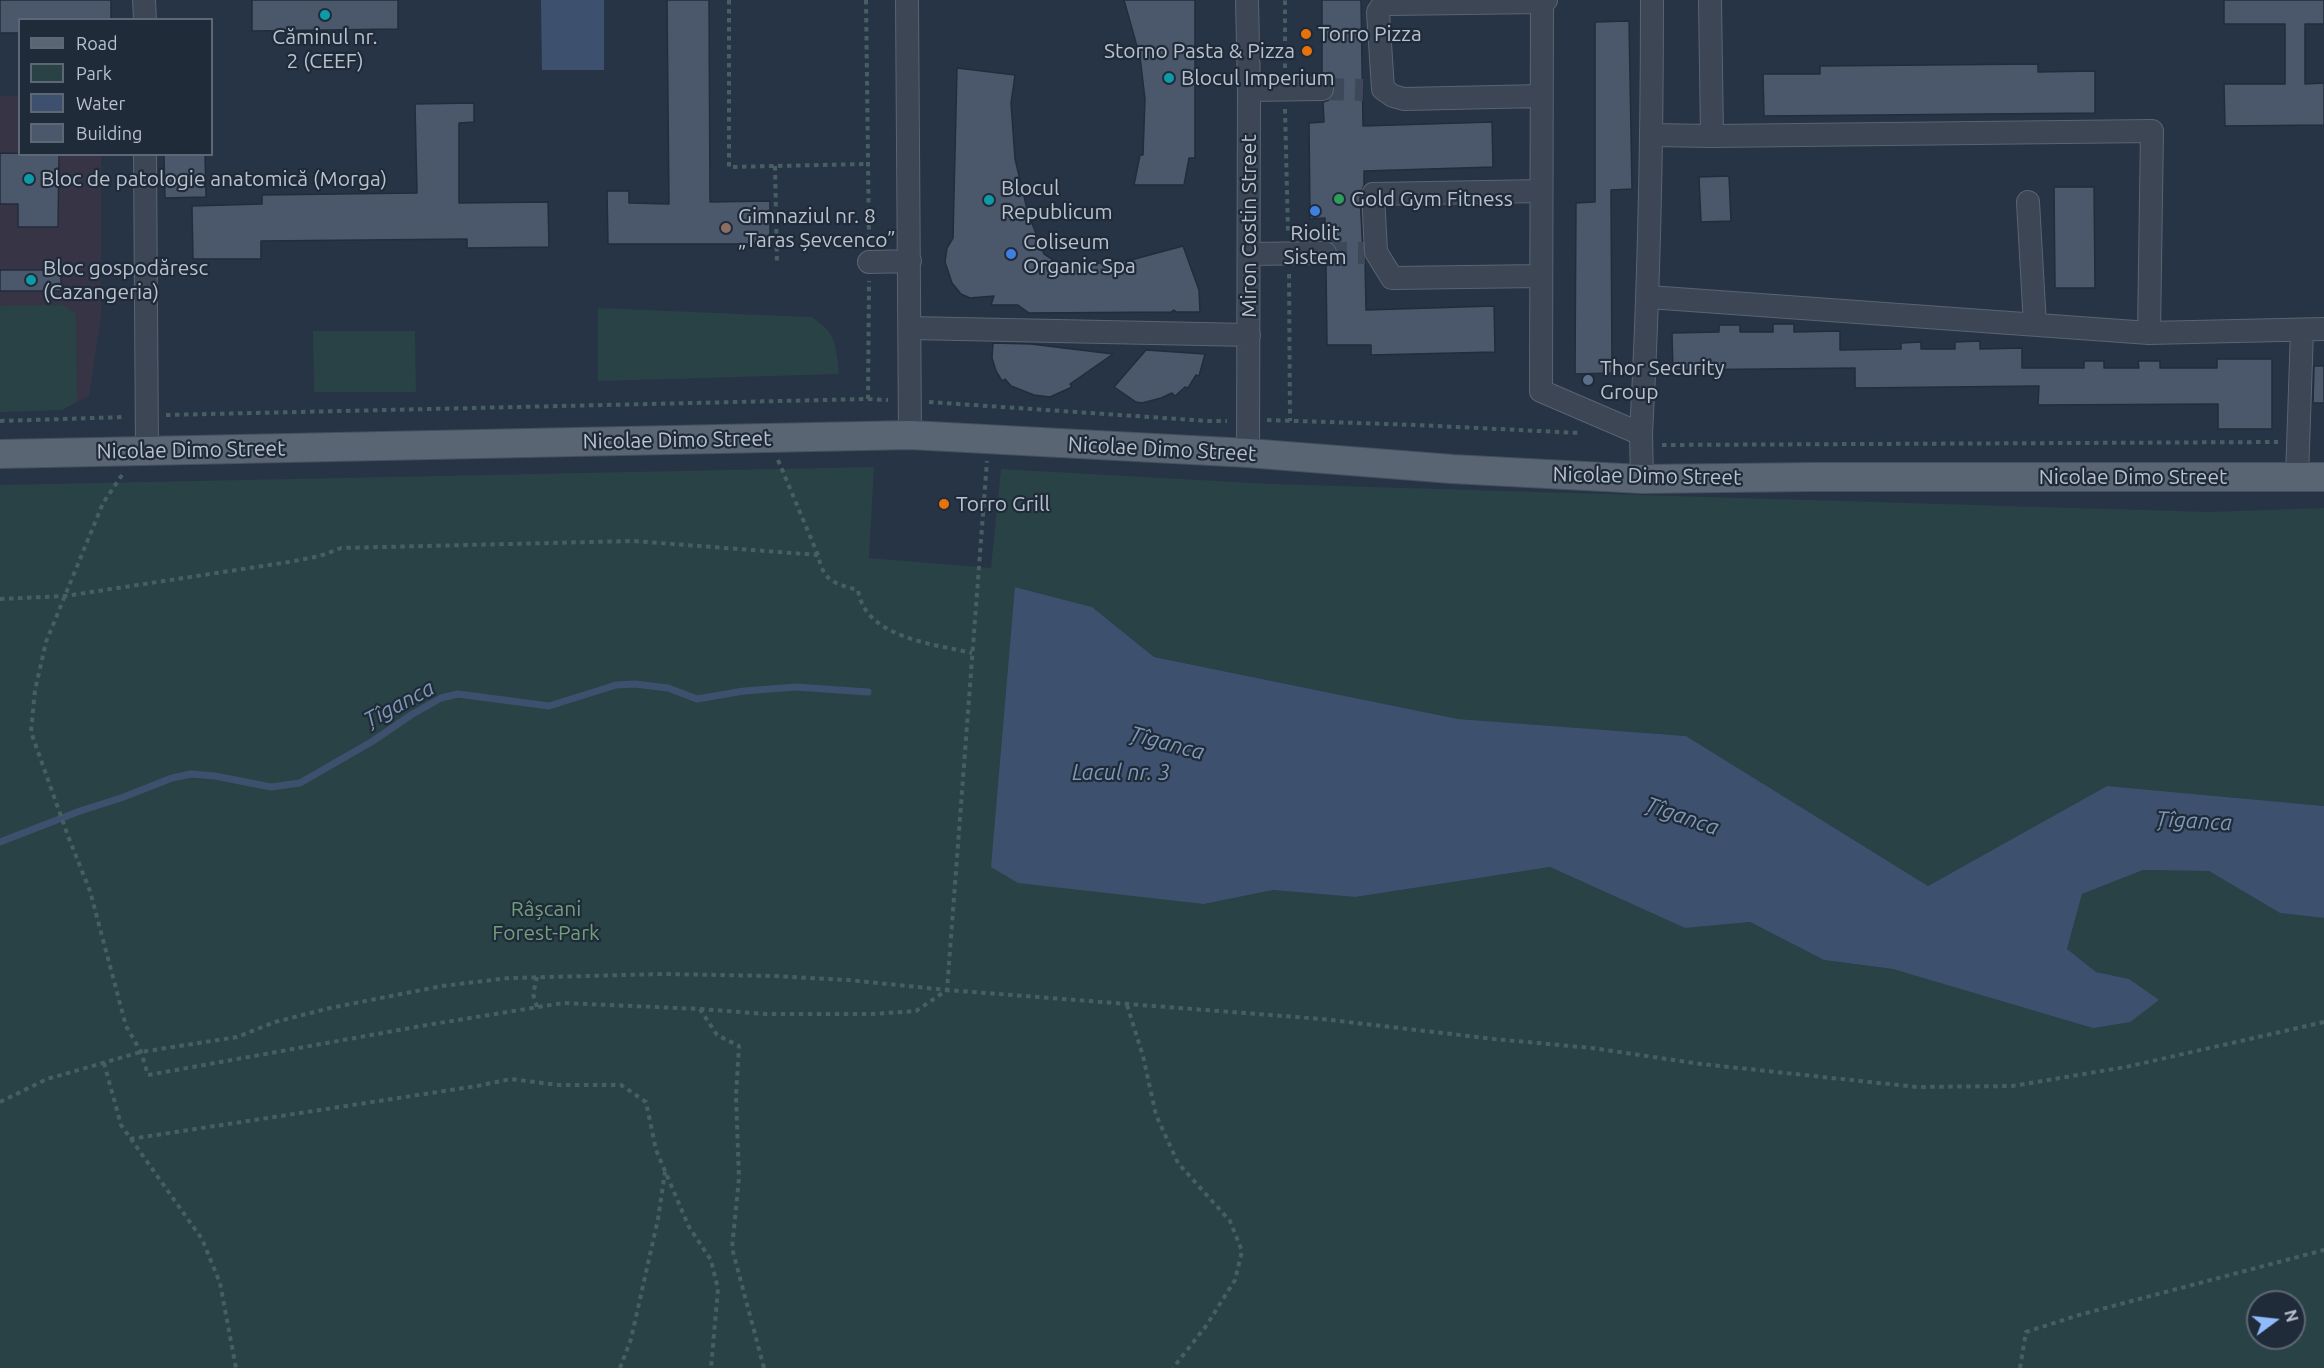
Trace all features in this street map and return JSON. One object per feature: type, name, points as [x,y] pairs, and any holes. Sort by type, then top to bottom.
[{"type":"main road","name":"Nicolae Dimo Street","points":[[0,454],[137,459],[910,435],[1248,453],[1452,469],[1641,479],[2311,477]]},
{"type":"street","points":[[144,0],[145,18]]},
{"type":"street","points":[[907,0],[910,435]]},
{"type":"street","name":"Miron Costin Street","points":[[1247,0],[1250,254],[1248,453]]},
{"type":"street","points":[[1641,479],[1649,297],[1652,0]]},
{"type":"street","points":[[1710,0],[1712,136]]},
{"type":"street","points":[[1541,96],[1404,99],[1373,89],[1378,12],[1382,6],[1389,4],[1544,1],[1541,96],[1541,392],[1641,439]]},
{"type":"street","points":[[1249,90],[1322,89]]},
{"type":"street","points":[[1652,135],[2152,131],[2149,333]]},
{"type":"street","points":[[137,459],[146,416],[145,156]]},
{"type":"street","points":[[1540,276],[1392,278],[1370,252],[1373,194],[1541,191]]},
{"type":"street","points":[[2028,202],[2035,325]]},
{"type":"street","points":[[1250,254],[1325,253]]},
{"type":"street","points":[[869,262],[910,261]]},
{"type":"street","points":[[1649,297],[2149,333],[2313,329],[2298,442],[2311,477]]},
{"type":"street","points":[[911,328],[1249,335]]},
{"type":"path","points":[[729,0],[729,167],[866,164]]},
{"type":"path","points":[[866,0],[868,399]]},
{"type":"path","points":[[1285,0],[1290,421]]},
{"type":"path","points":[[775,166],[777,263]]},
{"type":"path","points":[[0,421],[868,399],[1208,421],[1417,424],[1591,435]]},
{"type":"path","points":[[1641,439],[2298,442]]},
{"type":"path","points":[[774,451],[818,555],[822,572],[832,583],[858,590],[860,602],[874,620],[901,637],[972,653]]},
{"type":"path","points":[[137,459],[103,503],[46,642],[35,690],[32,732],[68,836],[90,891],[126,1026],[141,1052],[147,1075],[563,1003],[766,1014],[872,1014],[916,1011],[947,990]]},
{"type":"path","points":[[947,990],[986,488]]},
{"type":"path","points":[[0,599],[65,597],[289,562],[352,547],[633,541],[818,555]]},
{"type":"path","points":[[0,1102],[47,1079],[141,1052],[227,1039],[275,1022],[330,1008],[442,986],[537,977],[663,974],[848,980],[1126,1005],[1322,1019],[1592,1048],[1701,1064],[1917,1087],[2012,1086],[2126,1066],[2324,1022]]},
{"type":"path","points":[[537,977],[533,994],[537,1007]]},
{"type":"path","points":[[1126,1005],[1143,1056],[1156,1115],[1178,1163],[1230,1221],[1242,1251],[1235,1280],[1206,1326],[1173,1368]]},
{"type":"path","points":[[700,1009],[717,1035],[739,1046],[736,1096],[739,1178],[732,1248],[764,1368]]},
{"type":"path","points":[[104,1063],[121,1125],[202,1239],[220,1283],[236,1368]]},
{"type":"path","points":[[130,1139],[511,1079],[558,1085],[621,1085],[646,1102],[656,1150],[689,1227],[711,1260],[718,1289],[711,1368]]},
{"type":"path","points":[[620,1368],[631,1339],[658,1219],[665,1171]]},
{"type":"path","points":[[2020,1368],[2026,1332],[2079,1314],[2324,1250]]},
{"type":"shaded area","points":[[0,96],[18,96],[18,156],[101,156],[101,317],[89,396],[62,410],[0,412]]},
{"type":"green space","points":[[63,305],[76,314],[77,402],[62,410],[0,412],[0,306]]},
{"type":"green space","points":[[598,308],[811,317],[826,328],[834,341],[839,374],[598,381]]},
{"type":"green space","points":[[313,331],[415,331],[416,392],[314,392]]},
{"type":"green space","name":"Râșcani Forest-Park","points":[[874,467],[869,558],[991,568],[1001,469],[1272,484],[2209,512],[2324,508],[2324,806],[2107,786],[1928,886],[1686,736],[1458,719],[1154,657],[1092,607],[1016,587],[1204,904],[1273,890],[1355,897],[1550,867],[1685,928],[1750,922],[1824,960],[1893,969],[1964,989],[2129,979],[2096,972],[2067,949],[2082,894],[2143,870],[2209,871],[2280,913],[2324,918],[2324,1368],[0,1368],[0,485]]},
{"type":"water","points":[[541,0],[604,0],[604,70],[542,70]]},
{"type":"water","name":"Lacul nr. 3","points":[[1015,587],[1092,607],[1154,657],[1458,719],[1686,736],[1928,886],[2107,786],[2324,806],[2324,918],[2280,913],[2209,871],[2143,870],[2082,894],[2067,949],[2096,972],[2129,979],[2159,1000],[2130,1022],[2093,1028],[1893,969],[1824,960],[1750,922],[1685,928],[1550,867],[1355,897],[1273,890],[1204,904],[1018,883],[991,867]]},
{"type":"building","points":[[0,0],[111,0],[111,18],[18,18],[18,33],[0,33]]},
{"type":"building","name":"Căminul nr. 2 (CEEF)","points":[[252,0],[398,0],[398,29],[252,31]]},
{"type":"building","points":[[667,0],[709,0],[710,202],[770,201],[770,244],[608,244],[607,191],[629,191],[629,203],[669,204]]},
{"type":"building","name":"Blocul Imperium","points":[[1124,0],[1195,0],[1195,158],[1189,158],[1184,185],[1134,185],[1140,155],[1143,155],[1145,99],[1140,57]]},
{"type":"building","points":[[1322,0],[1361,0],[1363,126],[1492,122],[1493,167],[1364,171],[1364,185],[1360,195],[1366,310],[1494,306],[1495,352],[1371,355],[1371,345],[1327,345],[1326,266],[1336,260],[1338,252],[1332,242],[1325,240],[1325,218],[1310,219],[1309,123],[1324,122],[1323,102],[1329,100],[1335,89],[1333,82],[1322,75]]},
{"type":"building","points":[[2224,0],[2324,0],[2324,24],[2305,24],[2305,84],[2324,83],[2324,125],[2225,126],[2224,84],[2285,84],[2285,24],[2224,24]]},
{"type":"building","points":[[1629,21],[1632,189],[1611,190],[1612,373],[1575,374],[1576,203],[1595,202],[1595,22]]},
{"type":"building","points":[[2038,64],[2038,72],[2095,71],[2095,113],[1764,116],[1763,74],[1820,74],[1820,66]]},
{"type":"building","name":"Blocul Republicum","points":[[957,68],[1015,75],[1011,103],[1015,159],[1028,213],[1044,254],[1061,265],[1101,263],[1131,260],[1183,246],[1199,290],[1200,312],[1176,312],[1174,310],[1171,312],[1029,313],[1018,305],[991,305],[994,296],[970,298],[961,294],[952,283],[945,262],[947,248],[953,238]]},
{"type":"building","points":[[474,103],[474,122],[459,123],[459,203],[548,202],[549,247],[467,248],[467,239],[261,241],[261,259],[193,259],[192,206],[262,204],[262,195],[417,193],[415,104]]},
{"type":"building","name":"Bloc de patologie anatomică (Morga)","points":[[0,153],[18,153],[18,156],[59,156],[58,227],[18,227],[18,204],[0,204]]},
{"type":"building","points":[[164,156],[205,156],[206,197],[165,198]]},
{"type":"building","points":[[1729,176],[1731,221],[1701,222],[1699,177]]},
{"type":"building","points":[[2054,187],[2094,187],[2095,288],[2055,288]]},
{"type":"building","name":"Bloc gospodăresc (Cazangeria)","points":[[0,270],[61,270],[61,291],[0,291]]},
{"type":"building","points":[[1773,324],[1794,324],[1794,332],[1840,331],[1840,350],[1901,349],[1901,343],[1921,342],[1921,349],[1955,349],[1955,342],[1980,341],[1980,349],[2022,348],[2022,368],[2084,368],[2084,361],[2104,361],[2104,368],[2139,368],[2138,361],[2160,361],[2160,368],[2217,368],[2217,359],[2272,359],[2272,429],[2218,429],[2218,404],[2038,405],[2039,386],[1855,388],[1855,368],[1673,370],[1672,333],[1719,332],[1719,325],[1740,325],[1740,332],[1773,332]]},
{"type":"building","points":[[993,343],[1031,344],[1113,354],[1070,384],[1072,387],[1050,397],[1034,395],[1011,386],[1005,379],[1002,381],[992,358]]},
{"type":"building","points":[[1146,350],[1205,354],[1199,376],[1196,375],[1188,388],[1185,387],[1175,396],[1172,393],[1142,403],[1136,402],[1114,387]]},
{"type":"building","points":[[2314,366],[2324,366],[2324,403],[2313,403]]},
{"type":"waterway","name":"Țîganca","points":[[0,842],[172,778],[191,774],[215,776],[271,787],[300,783],[441,698],[458,694],[549,706],[616,685],[635,684],[668,688],[697,699],[744,691],[796,687],[868,692]]},
{"type":"tunnel","points":[[1322,89],[1363,90]]},
{"type":"tunnel","points":[[1325,253],[1365,253]]},
{"type":"place","name":"Căminul nr. 2 (CEEF)","points":[[325,15]]},
{"type":"place","name":"Torro Pizza","points":[[1306,34]]},
{"type":"place","name":"Storno Pasta & Pizza","points":[[1307,51]]},
{"type":"place","name":"Blocul Imperium","points":[[1169,78]]},
{"type":"place","name":"Bloc de patologie anatomică (Morga)","points":[[29,179]]},
{"type":"place","name":"Gold Gym Fitness","points":[[1339,199]]},
{"type":"place","name":"Blocul Republicum","points":[[989,200]]},
{"type":"place","name":"Riolit Sistem","points":[[1315,211]]},
{"type":"place","name":"Gimnaziul nr. 8 „Taras Șevcenco”","points":[[726,228]]},
{"type":"place","name":"Coliseum Organic Spa","points":[[1011,254]]},
{"type":"place","name":"Bloc gospodăresc (Cazangeria)","points":[[31,280]]},
{"type":"place","name":"Thor Security Group","points":[[1588,380]]},
{"type":"place","name":"Torro Grill","points":[[944,504]]}]
